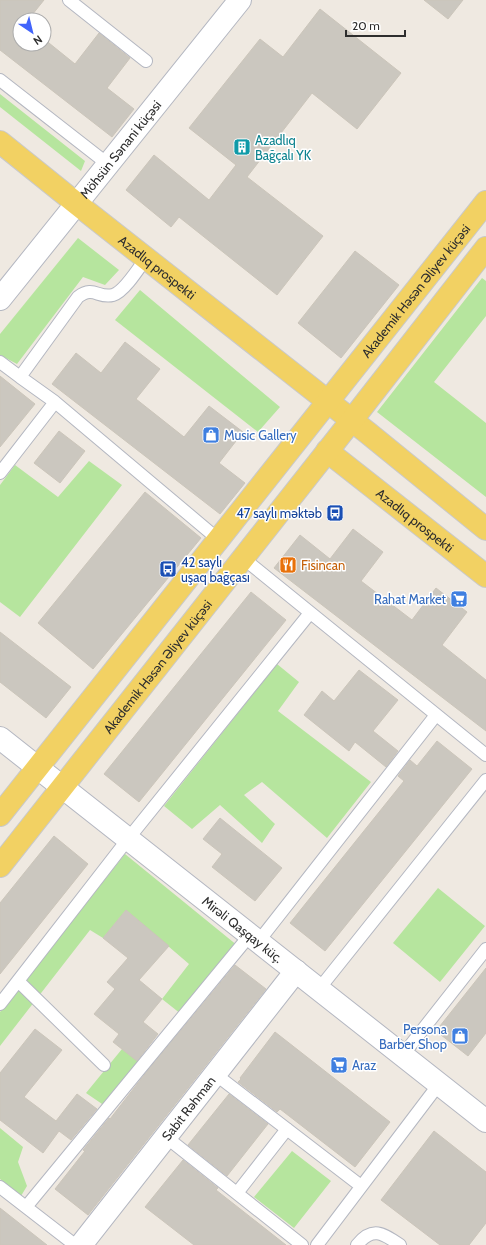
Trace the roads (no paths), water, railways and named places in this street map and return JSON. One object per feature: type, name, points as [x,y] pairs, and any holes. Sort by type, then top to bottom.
[{"type":"main road","name":"Azadlıq prospekti","points":[[0,142],[76,204],[360,427]]},
{"type":"main road","name":"Akademik Həsən Əliyev küçəsi","points":[[219,540],[291,448],[322,397],[345,380],[486,202]]},
{"type":"main road","name":"Akademik Həsən Əliyev küçəsi","points":[[0,866],[243,558],[360,427],[368,399],[486,248]]},
{"type":"main road","points":[[360,427],[486,529]]},
{"type":"main road","name":"Azadlıq prospekti","points":[[329,461],[486,576]]},
{"type":"main road","points":[[0,815],[219,540]]},
{"type":"street","name":"Möhsün Sənani küçəsi","points":[[0,299],[240,0]]},
{"type":"street","name":"Mirəli Qaşqay küç.","points":[[0,738],[402,1056],[486,1120]]},
{"type":"street","name":"Sabit Rəhman","points":[[81,1245],[296,971]]},
{"type":"lane","points":[[69,0],[146,61]]},
{"type":"lane","points":[[0,80],[109,165]]},
{"type":"lane","points":[[20,377],[78,297],[89,291],[105,296],[114,295],[120,292],[146,258]]},
{"type":"lane","points":[[0,362],[55,402],[219,540]]},
{"type":"lane","points":[[0,473],[55,402]]},
{"type":"lane","points":[[243,558],[486,755]]},
{"type":"lane","points":[[0,1004],[128,839],[310,613]]},
{"type":"lane","points":[[26,1207],[254,938],[436,715]]},
{"type":"lane","points":[[319,989],[486,780]]},
{"type":"lane","points":[[402,1056],[486,949]]},
{"type":"lane","points":[[18,981],[104,1065]]},
{"type":"lane","points":[[215,1074],[361,1186]]},
{"type":"lane","points":[[317,1245],[439,1084]]},
{"type":"lane","points":[[237,1193],[287,1129]]},
{"type":"lane","points":[[166,1137],[302,1245]]},
{"type":"lane","points":[[0,1187],[75,1245]]},
{"type":"lane","points":[[357,1245],[363,1238],[375,1232],[387,1235],[400,1245]]},
{"type":"place","name":"Azadlıq Bağçalı YK","points":[[242,147]]},
{"type":"place","name":"Music Gallery","points":[[211,435]]},
{"type":"place","name":"47 saylı məktəb","points":[[335,513]]},
{"type":"place","name":"Fisincan","points":[[288,565]]},
{"type":"place","name":"42 saylı uşaq bağçası","points":[[168,569]]},
{"type":"place","name":"Rahat Market","points":[[459,599]]},
{"type":"place","name":"Persona Barber Shop","points":[[460,1036]]},
{"type":"place","name":"Araz","points":[[339,1065]]}]
